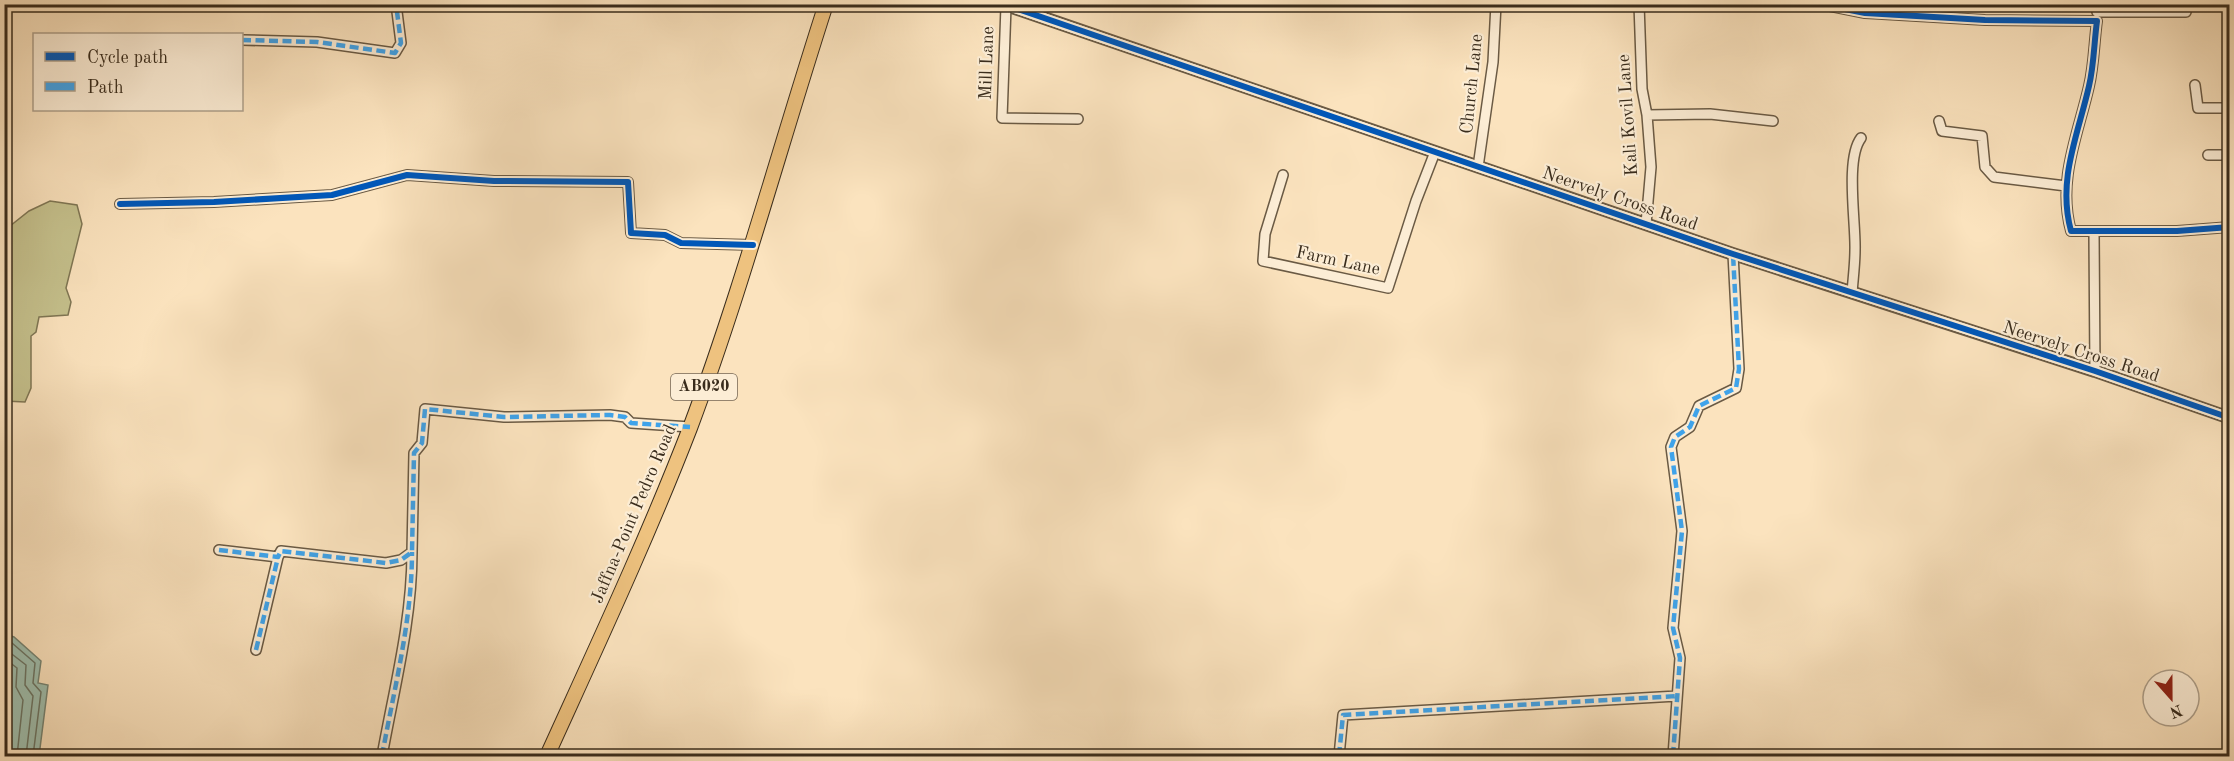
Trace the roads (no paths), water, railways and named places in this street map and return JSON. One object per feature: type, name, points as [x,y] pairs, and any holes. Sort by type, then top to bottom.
[{"type":"main road","name":"Jaffna-Point Pedro Road","points":[[548,756],[626,582],[690,428],[753,245],[826,4]]},
{"type":"street","points":[[243,39],[317,42],[395,52],[401,43],[396,4]]},
{"type":"street","name":"Church Lane","points":[[1479,167],[1493,62],[1496,4]]},
{"type":"street","name":"Kali Kovil Lane","points":[[1639,4],[1642,89],[1647,115],[1651,167],[1646,224]]},
{"type":"street","points":[[1820,4],[1865,13],[1985,20],[2097,13],[2186,12]]},
{"type":"street","name":"Neervely Cross Road","points":[[1004,5],[1733,254],[2095,371],[2229,418]]},
{"type":"street","name":"Mill Lane","points":[[1004,5],[1002,118],[1078,119]]},
{"type":"street","points":[[2097,13],[2090,85],[2067,166],[2068,219],[2072,231],[2094,233],[2229,227]]},
{"type":"street","points":[[2195,85],[2198,108],[2229,108]]},
{"type":"street","points":[[1647,115],[1710,114],[1773,121]]},
{"type":"street","points":[[1939,121],[1942,131],[1982,136],[1985,167],[1994,177],[2066,186]]},
{"type":"street","points":[[1852,293],[1855,249],[1853,174],[1856,145],[1861,138]]},
{"type":"street","name":"Farm Lane","points":[[1283,175],[1265,234],[1263,261],[1388,288],[1435,152]]},
{"type":"street","points":[[2208,155],[2229,156]]},
{"type":"street","points":[[120,204],[213,202],[332,195],[407,175],[495,181],[628,182],[631,233],[665,235],[681,243],[753,245]]},
{"type":"street","points":[[2094,233],[2095,371]]},
{"type":"street","points":[[1673,756],[1680,658],[1673,628],[1682,531],[1671,447],[1675,437],[1690,427],[1699,406],[1736,388],[1738,369],[1733,254]]},
{"type":"street","points":[[382,756],[403,645],[412,579],[414,453],[422,443],[425,409],[504,417],[610,415],[625,417],[631,423],[690,428]]},
{"type":"street","points":[[219,550],[278,557]]},
{"type":"street","points":[[256,650],[280,551],[386,563],[401,560],[412,552]]},
{"type":"street","points":[[1340,756],[1343,716],[1677,696]]},
{"type":"water","points":[[5,634],[14,637],[41,661],[38,683],[48,685],[39,756],[5,756]]}]
